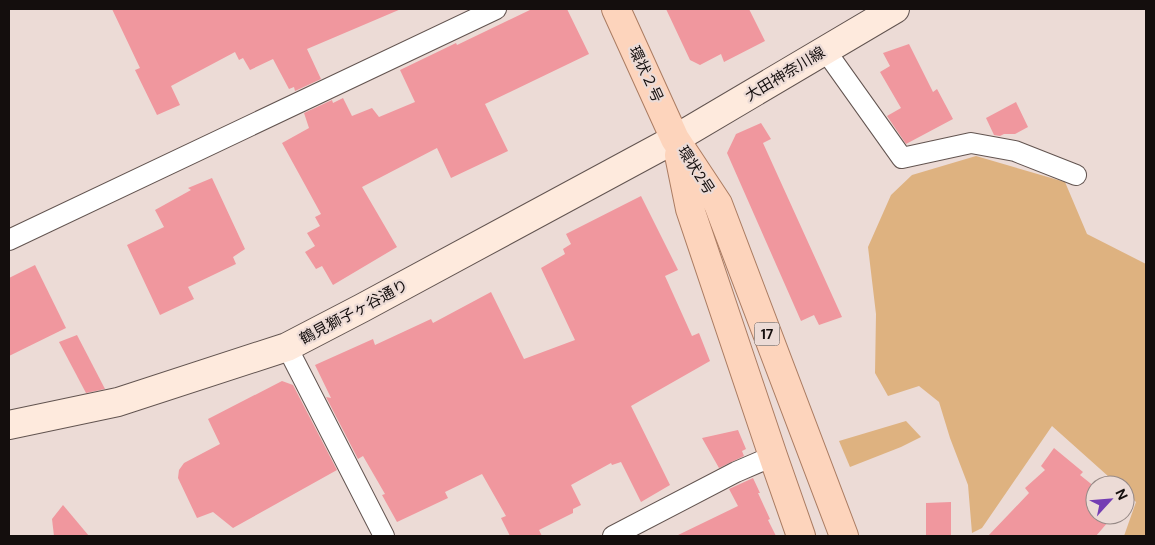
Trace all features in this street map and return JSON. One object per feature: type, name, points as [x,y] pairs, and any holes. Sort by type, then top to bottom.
[{"type":"main road","name":"環状２号","points":[[616,9],[675,138]]},
{"type":"main road","name":"大田神奈川線","points":[[675,138],[895,9]]},
{"type":"main road","name":"鶴見獅子ヶ谷通り","points":[[9,425],[118,402],[287,347],[370,304],[675,138]]},
{"type":"main road","name":"環状2号","points":[[675,138],[690,209],[801,536]]},
{"type":"main road","name":"環状2号","points":[[675,138],[718,204],[844,536]]},
{"type":"street","points":[[9,240],[496,9]]},
{"type":"street","points":[[825,50],[902,158],[971,143],[1015,151],[1076,175]]},
{"type":"street","points":[[287,347],[384,536]]},
{"type":"street","points":[[613,536],[736,472],[773,456]]},
{"type":"shaded area","points":[[976,156],[1065,182],[1087,234],[1146,264],[1146,536],[1124,536],[1128,525],[1135,525],[1135,475],[1107,475],[1052,426],[982,528],[972,533],[968,485],[939,402],[919,386],[888,396],[875,373],[876,314],[868,247],[891,195],[912,175]]},
{"type":"shaded area","points":[[906,421],[921,437],[850,467],[839,441]]},
{"type":"building","points":[[112,9],[401,9],[307,49],[321,79],[295,91],[294,87],[289,89],[273,59],[250,70],[243,58],[239,60],[235,52],[171,86],[180,105],[157,115],[135,70],[140,68]]},
{"type":"building","points":[[532,9],[567,9],[589,54],[485,104],[508,151],[451,178],[437,148],[362,187],[397,247],[333,285],[322,266],[316,269],[305,252],[315,246],[307,233],[320,226],[315,217],[321,214],[282,143],[309,128],[304,113],[332,100],[333,103],[343,98],[352,116],[372,108],[379,117],[415,102],[400,70]]},
{"type":"building","points":[[666,9],[749,9],[765,41],[724,62],[721,54],[700,65],[690,60]]},
{"type":"building","points":[[909,44],[933,92],[937,89],[953,119],[906,144],[887,116],[901,108],[880,72],[890,66],[883,53]]},
{"type":"building","points":[[1016,102],[1028,127],[1015,134],[994,135],[986,118]]},
{"type":"building","points":[[761,123],[771,139],[763,143],[842,317],[819,325],[814,315],[801,321],[727,153],[736,134]]},
{"type":"building","points":[[212,178],[245,249],[233,257],[236,264],[188,287],[194,299],[160,315],[127,245],[164,227],[155,210],[191,190],[188,188]]},
{"type":"building","points":[[641,196],[678,270],[665,276],[692,336],[699,333],[710,361],[631,406],[670,485],[641,502],[621,462],[612,465],[611,463],[571,485],[581,505],[573,509],[573,513],[539,530],[542,536],[510,536],[501,518],[506,516],[482,474],[445,492],[448,498],[397,522],[382,495],[385,494],[363,456],[358,459],[326,397],[331,398],[315,365],[373,339],[375,345],[431,319],[433,323],[491,292],[524,359],[575,340],[541,268],[565,254],[563,249],[571,244],[566,234]]},
{"type":"building","points":[[35,265],[66,328],[9,356],[9,278]]},
{"type":"building","points":[[77,335],[105,389],[86,393],[59,342]]},
{"type":"building","points":[[282,381],[293,385],[337,470],[233,528],[213,512],[197,518],[178,478],[179,470],[184,463],[220,444],[208,419]]},
{"type":"building","points":[[738,430],[746,449],[742,451],[744,456],[719,468],[702,438]]},
{"type":"building","points":[[1054,448],[1083,472],[1080,475],[1085,479],[1085,525],[1105,525],[1096,536],[988,536],[1029,493],[1025,488],[1045,470],[1041,466]]},
{"type":"building","points":[[753,478],[770,519],[768,520],[776,536],[676,536],[738,506],[729,489]]},
{"type":"building","points":[[951,502],[951,536],[926,536],[926,503]]},
{"type":"building","points":[[63,505],[89,536],[54,536],[52,519]]}]
